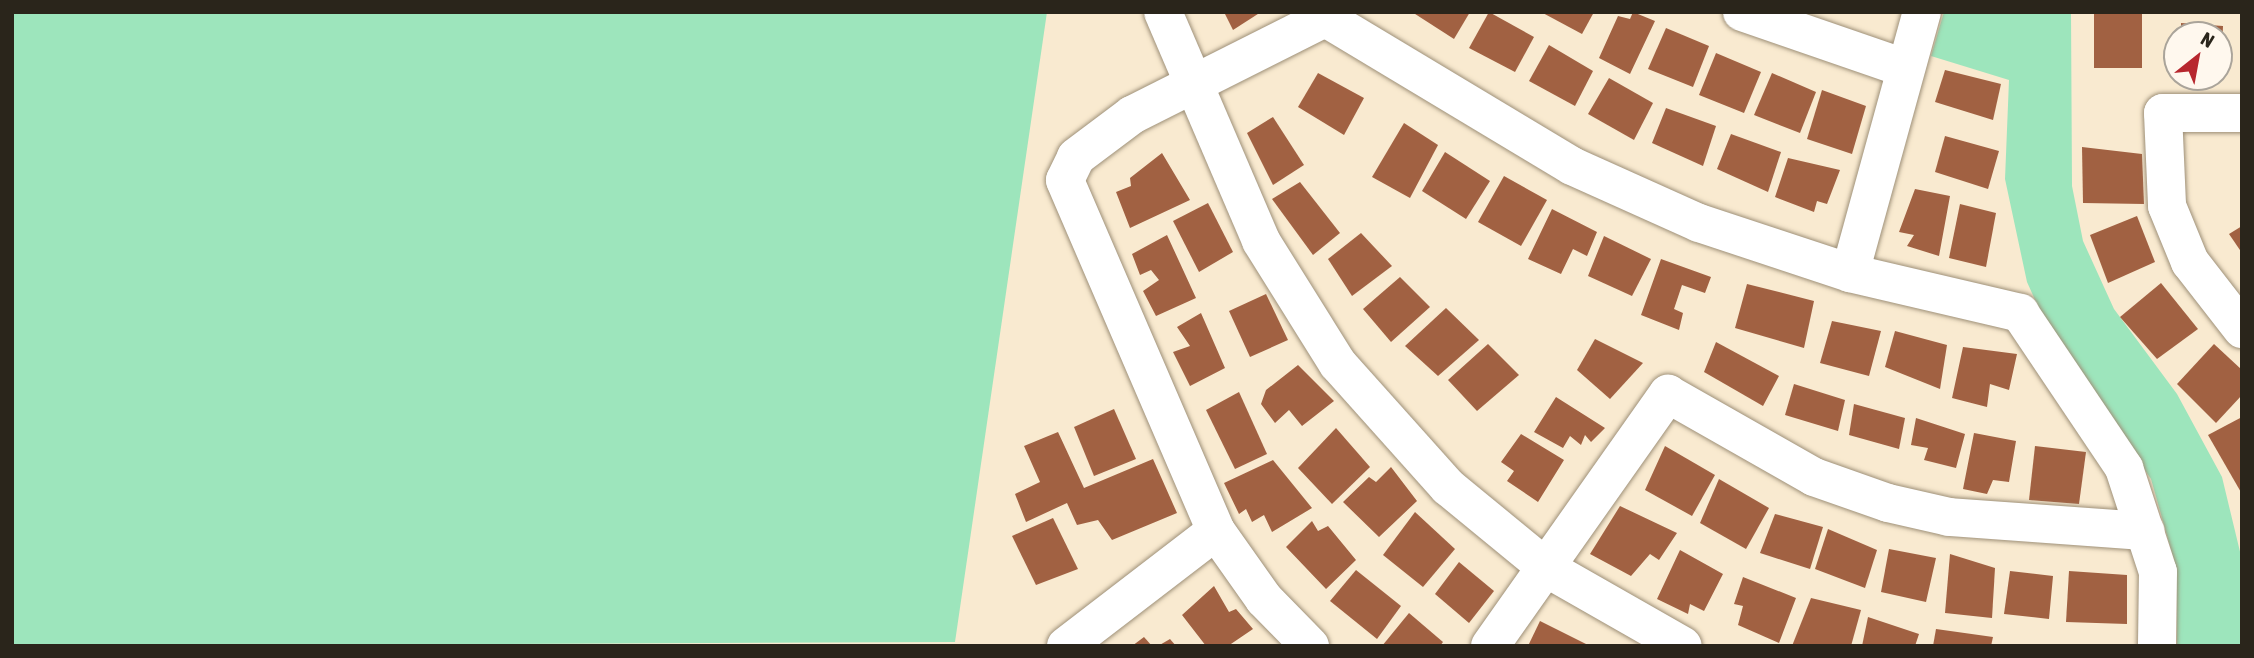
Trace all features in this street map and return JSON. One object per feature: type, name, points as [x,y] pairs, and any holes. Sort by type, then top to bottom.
[{"type":"street","points":[[1163,12],[1192,87],[1261,241],[1338,365],[1448,486],[1548,569],[1683,646]]},
{"type":"street","points":[[1742,12],[1905,68]]},
{"type":"street","points":[[1850,273],[1922,12]]},
{"type":"street","points":[[1310,646],[1264,599],[1216,531],[1065,180],[1076,157],[1132,115],[1333,16],[1572,166],[1699,223],[1850,273],[2020,313],[2124,468],[2158,572],[2157,646]]},
{"type":"street","points":[[2242,113],[2162,113],[2166,206],[2190,262],[2242,329]]},
{"type":"street","points":[[1490,646],[1548,569],[1668,394],[1814,477],[1888,503],[1949,517],[2146,531]]},
{"type":"street","points":[[1066,646],[1216,531]]},
{"type":"green space","points":[[12,12],[1047,12],[955,642],[12,646]]},
{"type":"green space","points":[[1944,12],[2071,12],[2072,186],[2083,241],[2114,309],[2177,394],[2222,477],[2242,560],[2242,646],[2177,646],[2177,571],[2151,479],[2045,322],[2027,282],[2005,179],[2009,80],[1931,56]]},
{"type":"building","points":[[1224,12],[1261,12],[1233,30]]},
{"type":"building","points":[[1412,12],[1470,12],[1454,39]]},
{"type":"building","points":[[1489,12],[1534,37],[1515,72],[1469,48]]},
{"type":"building","points":[[1541,12],[1594,12],[1582,34]]},
{"type":"building","points":[[1633,12],[1655,21],[1630,74],[1599,58],[1618,16],[1630,19]]},
{"type":"building","points":[[2094,12],[2142,12],[2142,68],[2094,68]]},
{"type":"building","points":[[1666,28],[1709,46],[1693,87],[1648,69]]},
{"type":"building","points":[[1549,45],[1593,71],[1575,106],[1529,81]]},
{"type":"building","points":[[1716,53],[1761,72],[1744,113],[1699,95]]},
{"type":"building","points":[[1945,70],[2001,84],[1993,120],[1935,102]]},
{"type":"building","points":[[1318,73],[1364,98],[1344,135],[1298,107]]},
{"type":"building","points":[[1772,73],[1816,92],[1800,133],[1754,115]]},
{"type":"building","points":[[1609,78],[1653,103],[1634,140],[1588,114]]},
{"type":"building","points":[[1822,90],[1866,106],[1852,154],[1807,139]]},
{"type":"building","points":[[1666,108],[1716,126],[1703,166],[1652,143]]},
{"type":"building","points":[[1273,117],[1304,165],[1273,185],[1247,133]]},
{"type":"building","points":[[1404,123],[1438,145],[1410,198],[1372,177]]},
{"type":"building","points":[[1731,134],[1781,152],[1768,192],[1717,169]]},
{"type":"building","points":[[1945,136],[1999,151],[1988,189],[1935,172]]},
{"type":"building","points":[[2082,147],[2142,154],[2144,204],[2083,203]]},
{"type":"building","points":[[1445,152],[1490,181],[1466,219],[1422,191]]},
{"type":"building","points":[[1162,153],[1190,200],[1130,228],[1116,192],[1131,186],[1130,178]]},
{"type":"building","points":[[1788,158],[1840,170],[1827,204],[1817,201],[1814,212],[1775,197]]},
{"type":"building","points":[[1504,176],[1547,200],[1521,246],[1478,222]]},
{"type":"building","points":[[1300,182],[1340,233],[1313,255],[1272,199]]},
{"type":"building","points":[[1915,189],[1950,196],[1939,256],[1907,246],[1914,235],[1899,232]]},
{"type":"building","points":[[1208,203],[1233,252],[1199,272],[1173,221]]},
{"type":"building","points":[[1960,204],[1996,213],[1986,267],[1949,258]]},
{"type":"building","points":[[1552,209],[1597,232],[1587,256],[1573,249],[1561,274],[1528,259]]},
{"type":"building","points":[[2137,216],[2155,262],[2108,283],[2090,235]]},
{"type":"building","points":[[2242,226],[2242,253],[2229,234]]},
{"type":"building","points":[[1361,233],[1392,266],[1352,296],[1328,259]]},
{"type":"building","points":[[1167,235],[1196,298],[1156,316],[1143,291],[1159,280],[1151,270],[1140,275],[1132,254]]},
{"type":"building","points":[[1604,236],[1651,259],[1632,296],[1588,276]]},
{"type":"building","points":[[1661,259],[1711,277],[1705,293],[1682,285],[1674,309],[1683,313],[1679,330],[1641,315]]},
{"type":"building","points":[[1400,277],[1430,307],[1391,342],[1363,309]]},
{"type":"building","points":[[2161,283],[2198,329],[2157,359],[2120,317]]},
{"type":"building","points":[[1747,284],[1814,301],[1804,348],[1735,328]]},
{"type":"building","points":[[1266,294],[1288,340],[1250,357],[1229,311]]},
{"type":"building","points":[[1446,308],[1479,340],[1438,376],[1405,346]]},
{"type":"building","points":[[1201,313],[1225,368],[1190,386],[1173,352],[1190,346],[1177,327]]},
{"type":"building","points":[[1832,321],[1881,331],[1869,376],[1820,363]]},
{"type":"building","points":[[1895,331],[1947,345],[1940,389],[1885,367]]},
{"type":"building","points":[[1595,339],[1643,363],[1610,399],[1577,370]]},
{"type":"building","points":[[1716,342],[1779,376],[1763,406],[1704,372]]},
{"type":"building","points":[[1488,344],[1519,375],[1477,411],[1448,380]]},
{"type":"building","points":[[2214,344],[2242,370],[2242,395],[2216,423],[2177,384]]},
{"type":"building","points":[[1963,347],[2017,354],[2009,390],[1990,384],[1987,407],[1952,398]]},
{"type":"building","points":[[1298,365],[1334,401],[1302,426],[1289,410],[1275,423],[1261,404],[1266,390]]},
{"type":"building","points":[[1794,384],[1845,400],[1838,431],[1785,415]]},
{"type":"building","points":[[1239,392],[1267,454],[1235,469],[1206,410]]},
{"type":"building","points":[[1556,397],[1605,428],[1591,442],[1585,435],[1581,445],[1570,436],[1563,448],[1534,432]]},
{"type":"building","points":[[1854,404],[1905,418],[1899,449],[1849,435]]},
{"type":"building","points":[[1114,409],[1136,459],[1094,476],[1074,427]]},
{"type":"building","points":[[2242,417],[2242,494],[2208,435]]},
{"type":"building","points":[[1916,418],[1965,434],[1956,468],[1924,460],[1928,448],[1911,445]]},
{"type":"building","points":[[1336,428],[1370,467],[1332,504],[1298,468]]},
{"type":"building","points":[[1058,432],[1084,488],[1153,459],[1177,513],[1112,540],[1098,520],[1077,525],[1067,503],[1026,522],[1015,494],[1040,482],[1024,446]]},
{"type":"building","points":[[1974,433],[2016,441],[2009,482],[1993,480],[1987,494],[1963,489]]},
{"type":"building","points":[[1521,434],[1564,460],[1538,502],[1507,481],[1514,471],[1501,462]]},
{"type":"building","points":[[1665,446],[1715,475],[1692,516],[1645,490]]},
{"type":"building","points":[[2035,446],[2086,452],[2079,504],[2029,500]]},
{"type":"building","points":[[1273,460],[1312,508],[1272,532],[1264,515],[1252,522],[1246,509],[1239,514],[1224,483]]},
{"type":"building","points":[[1391,467],[1417,501],[1379,537],[1343,502],[1369,477],[1376,482]]},
{"type":"building","points":[[1719,479],[1769,508],[1746,549],[1700,523]]},
{"type":"building","points":[[1620,506],[1677,533],[1659,560],[1650,554],[1631,576],[1590,554]]},
{"type":"building","points":[[1415,512],[1455,549],[1423,587],[1383,555]]},
{"type":"building","points":[[1775,514],[1823,527],[1810,569],[1760,553]]},
{"type":"building","points":[[1053,518],[1078,569],[1036,585],[1012,536]]},
{"type":"building","points":[[1312,521],[1318,531],[1328,526],[1356,560],[1326,589],[1286,547]]},
{"type":"building","points":[[1828,529],[1877,550],[1865,588],[1815,569]]},
{"type":"building","points":[[1889,549],[1936,558],[1926,602],[1881,592]]},
{"type":"building","points":[[1680,550],[1723,574],[1704,611],[1690,604],[1688,614],[1657,599]]},
{"type":"building","points":[[1950,554],[1995,568],[1992,618],[1945,613]]},
{"type":"building","points":[[1459,562],[1494,591],[1469,623],[1435,594]]},
{"type":"building","points":[[1356,570],[1401,606],[1377,639],[1330,601]]},
{"type":"building","points":[[2010,571],[2053,576],[2049,619],[2004,614]]},
{"type":"building","points":[[2069,571],[2127,575],[2127,624],[2066,622]]},
{"type":"building","points":[[1743,577],[1796,598],[1779,643],[1738,625],[1743,606],[1734,604]]},
{"type":"building","points":[[1214,586],[1229,612],[1236,609],[1253,629],[1228,646],[1206,646],[1182,615]]},
{"type":"building","points":[[1811,598],[1861,610],[1851,646],[1792,646]]},
{"type":"building","points":[[1409,613],[1443,642],[1440,646],[1382,646]]},
{"type":"building","points":[[1868,617],[1919,634],[1915,646],[1862,646]]},
{"type":"building","points":[[1540,621],[1590,646],[1528,646]]},
{"type":"building","points":[[1936,629],[1993,637],[1991,646],[1933,646]]},
{"type":"building","points":[[1144,637],[1152,646],[1132,646]]},
{"type":"building","points":[[1170,639],[1176,646],[1158,646]]}]
